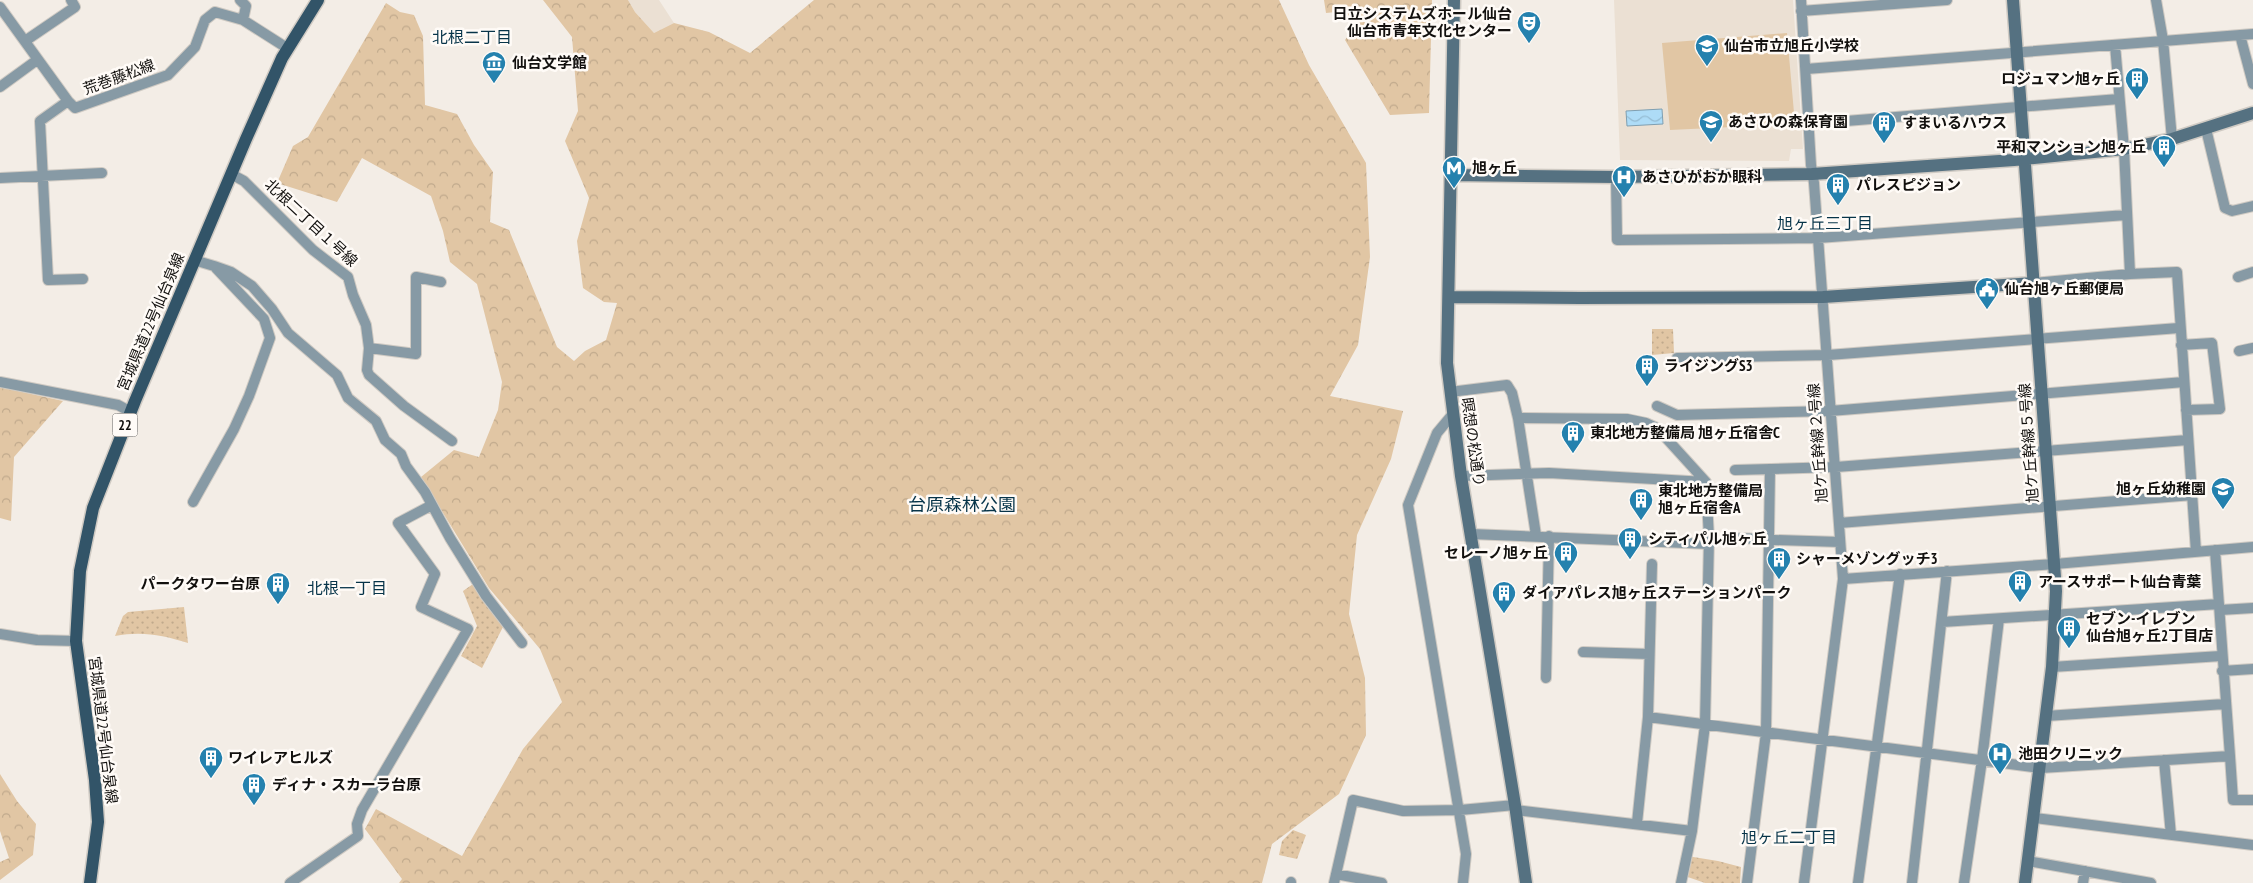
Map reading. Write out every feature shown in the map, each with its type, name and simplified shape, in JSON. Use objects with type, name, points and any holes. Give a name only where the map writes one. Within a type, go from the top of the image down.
[{"type":"main road","name":"宮城県道22号仙台泉線","points":[[90,883],[98,822],[95,780],[76,641],[80,572],[93,508],[131,412],[231,174],[288,48],[318,0]]},
{"type":"street","points":[[25,41],[75,7],[70,0]]},
{"type":"street","points":[[240,0],[246,6],[243,20]]},
{"type":"street","name":"瞑想の松通り","points":[[1454,0],[1447,363],[1461,476],[1516,807],[1526,883]]},
{"type":"street","name":"旭ケ丘幹線２号線","points":[[1801,0],[1812,174],[1828,355],[1830,411],[1836,467],[1843,579],[1804,883]]},
{"type":"street","points":[[1802,11],[1947,0]]},
{"type":"street","name":"旭ケ丘幹線５号線","points":[[2013,0],[2026,159],[2056,616],[2041,768],[2025,883]]},
{"type":"street","points":[[2156,0],[2163,40],[2172,139]]},
{"type":"street","name":"荒巻藤松線","points":[[0,7],[37,60],[75,108],[168,75],[195,47],[205,20],[215,12],[229,14],[243,20],[288,48]]},
{"type":"street","points":[[1806,69],[2253,34]]},
{"type":"street","points":[[2240,35],[2253,84]]},
{"type":"street","points":[[2114,45],[2124,149],[2130,274]]},
{"type":"street","points":[[0,87],[37,60]]},
{"type":"street","points":[[1809,124],[2119,99]]},
{"type":"street","points":[[68,101],[40,121],[48,280],[83,279]]},
{"type":"street","points":[[1451,175],[1616,177],[1812,174],[2026,159],[2124,149],[2172,139],[2253,113]]},
{"type":"street","points":[[2206,129],[2225,208],[2232,212],[2253,206]]},
{"type":"street","points":[[0,178],[102,173]]},
{"type":"street","name":"北根二丁目１号線","points":[[231,174],[244,180],[313,250],[348,277],[354,299],[366,325],[369,348],[367,365],[369,375],[404,406],[452,441]]},
{"type":"street","points":[[1616,177],[1617,240],[1818,238],[2126,215]]},
{"type":"street","points":[[194,260],[231,272],[252,286],[272,309],[288,333],[337,375],[348,398],[376,422],[385,440],[401,454],[406,466],[432,505],[486,596],[522,643]]},
{"type":"street","points":[[193,502],[234,429],[249,396],[270,338],[264,319],[214,266]]},
{"type":"street","points":[[1449,297],[1823,297],[2177,272],[2179,328],[2196,552]]},
{"type":"street","points":[[2238,277],[2253,272]]},
{"type":"street","points":[[369,348],[416,354],[416,277],[441,282]]},
{"type":"street","points":[[1677,358],[1828,355],[2179,328]]},
{"type":"street","points":[[2181,345],[2212,343],[2220,409],[2186,410]]},
{"type":"street","points":[[2239,351],[2253,348]]},
{"type":"street","points":[[0,382],[118,405],[131,412]]},
{"type":"street","points":[[1657,406],[1677,415],[1830,411],[2184,382]]},
{"type":"street","points":[[1450,392],[1507,385],[1512,393],[1518,418],[1536,535]]},
{"type":"street","points":[[1452,415],[1437,433],[1408,505],[1460,810],[1466,854],[1463,883]]},
{"type":"street","points":[[1518,418],[1627,418],[1646,423],[1657,428],[1706,482],[1709,544],[1705,725],[1692,831],[1681,883]]},
{"type":"street","points":[[1735,470],[1836,467],[2188,440]]},
{"type":"street","points":[[1747,883],[1766,733],[1771,539],[1770,469]]},
{"type":"street","points":[[1461,476],[1549,472],[1706,482]]},
{"type":"street","points":[[1839,523],[2050,508],[2193,495]]},
{"type":"street","points":[[290,883],[358,836],[357,824],[362,810],[468,630],[421,607],[435,574],[398,523],[432,505]]},
{"type":"street","points":[[1471,534],[1536,535],[1709,544]]},
{"type":"street","points":[[1546,678],[1549,536]]},
{"type":"street","points":[[1730,538],[1840,542]]},
{"type":"street","points":[[1843,579],[2253,547]]},
{"type":"street","points":[[2215,550],[2222,671],[2233,800],[2253,800]]},
{"type":"street","points":[[1638,823],[1648,718],[1652,564]]},
{"type":"street","points":[[1912,883],[1947,571]]},
{"type":"street","points":[[1858,883],[1900,574]]},
{"type":"street","points":[[1942,622],[2219,607],[2253,608]]},
{"type":"street","points":[[1964,883],[1982,760],[1999,619]]},
{"type":"street","points":[[0,634],[37,640],[76,641]]},
{"type":"street","points":[[1583,652],[1649,654]]},
{"type":"street","points":[[2052,667],[2221,656]]},
{"type":"street","points":[[2222,671],[2253,669]]},
{"type":"street","points":[[2046,716],[2225,704]]},
{"type":"street","points":[[1648,718],[2041,768],[2230,756]]},
{"type":"street","points":[[2164,760],[2171,835]]},
{"type":"street","points":[[1382,883],[1335,878],[1353,800],[1403,811],[1516,807],[1692,831]]},
{"type":"street","points":[[2035,818],[2253,845]]},
{"type":"street","points":[[2028,861],[2151,883]]},
{"type":"street","points":[[2083,883],[2085,871]]},
{"type":"shaded area","points":[[628,0],[659,0],[674,23],[654,33],[635,12]]},
{"type":"shaded area","name":"仙台市立旭丘小学校","points":[[1614,0],[1793,0],[1803,149],[1791,149],[1789,161],[1620,160]]},
{"type":"green space","name":"台原森林公園","points":[[543,0],[628,0],[635,12],[654,33],[674,23],[709,32],[750,53],[814,0],[1279,0],[1309,65],[1366,163],[1370,257],[1358,345],[1330,396],[1403,411],[1391,459],[1357,535],[1349,614],[1365,678],[1366,735],[1339,794],[1272,844],[1262,883],[399,883],[402,879],[365,829],[376,809],[462,856],[523,749],[562,702],[540,649],[489,588],[421,477],[454,450],[479,457],[498,410],[502,382],[477,284],[450,262],[443,231],[431,196],[362,158],[337,202],[277,183],[293,146],[308,137],[386,3],[400,12],[414,15],[423,36],[425,105],[457,114],[474,145],[493,172],[490,222],[509,230],[557,347],[574,361],[585,351],[606,340],[617,303],[604,302],[583,288],[577,241],[589,198],[565,141],[578,111],[572,37]]},
{"type":"green space","points":[[1324,0],[1432,0],[1429,113],[1390,115],[1345,40],[1355,27],[1346,11],[1326,13]]},
{"type":"green space","points":[[1787,33],[1795,124],[1670,130],[1662,43]]},
{"type":"green space","points":[[1652,329],[1673,329],[1674,353],[1652,355]]},
{"type":"green space","points":[[0,387],[63,401],[14,457],[11,521],[0,518]]},
{"type":"green space","points":[[473,584],[503,627],[482,668],[461,656],[477,626],[463,591]]},
{"type":"green space","points":[[184,607],[188,643],[152,635],[115,636],[123,616],[128,612]]},
{"type":"green space","points":[[0,774],[17,801],[36,824],[33,855],[0,880],[0,862],[9,858],[0,831]]},
{"type":"green space","points":[[1293,830],[1306,835],[1297,859],[1279,855],[1282,841]]},
{"type":"green space","points":[[1687,856],[1741,867],[1740,883],[1705,883],[1682,875]]},
{"type":"water","points":[[1662,109],[1663,124],[1627,126],[1626,111]]},
{"type":"place","name":"日立システムズホール仙台 仙台市青年文化センター","points":[[1529,44]]},
{"type":"place","name":"仙台市立旭丘小学校","points":[[1707,67]]},
{"type":"place","name":"仙台文学館","points":[[494,84]]},
{"type":"place","name":"ロジュマン旭ヶ丘","points":[[2137,100]]},
{"type":"place","name":"あさひの森保育園","points":[[1711,143]]},
{"type":"place","name":"すまいるハウス","points":[[1884,144]]},
{"type":"place","name":"平和マンション旭ヶ丘","points":[[2164,168]]},
{"type":"place","name":"旭ヶ丘","points":[[1454,189]]},
{"type":"place","name":"あさひがおか眼科","points":[[1624,198]]},
{"type":"place","name":"パレスピジョン","points":[[1838,206]]},
{"type":"place","name":"仙台旭ヶ丘郵便局","points":[[1987,310]]},
{"type":"place","name":"ライジングS3","points":[[1647,387]]},
{"type":"place","name":"東北地方整備局 旭ヶ丘宿舎C","points":[[1573,454]]},
{"type":"place","name":"旭ヶ丘幼稚園","points":[[2223,510]]},
{"type":"place","name":"東北地方整備局 旭ヶ丘宿舎A","points":[[1641,521]]},
{"type":"place","name":"シティパル旭ヶ丘","points":[[1630,560]]},
{"type":"place","name":"セレーノ旭ヶ丘","points":[[1566,574]]},
{"type":"place","name":"シャーメゾングッチ3","points":[[1779,580]]},
{"type":"place","name":"アースサポート仙台青葉","points":[[2020,603]]},
{"type":"place","name":"パークタワー台原","points":[[278,605]]},
{"type":"place","name":"ダイアパレス旭ヶ丘ステーションパーク","points":[[1504,614]]},
{"type":"place","name":"セブン-イレブン 仙台旭ヶ丘2丁目店","points":[[2069,649]]},
{"type":"place","name":"池田クリニック","points":[[2000,775]]},
{"type":"place","name":"ワイレアヒルズ","points":[[211,779]]},
{"type":"place","name":"ディナ・スカーラ台原","points":[[254,806]]},
{"type":"district","name":"北根二丁目","points":[[472,37]]},
{"type":"district","name":"旭ヶ丘三丁目","points":[[1825,223]]},
{"type":"district","name":"台原森林公園","points":[[962,505]]},
{"type":"district","name":"北根一丁目","points":[[347,588]]},
{"type":"district","name":"旭ヶ丘二丁目","points":[[1789,837]]}]
